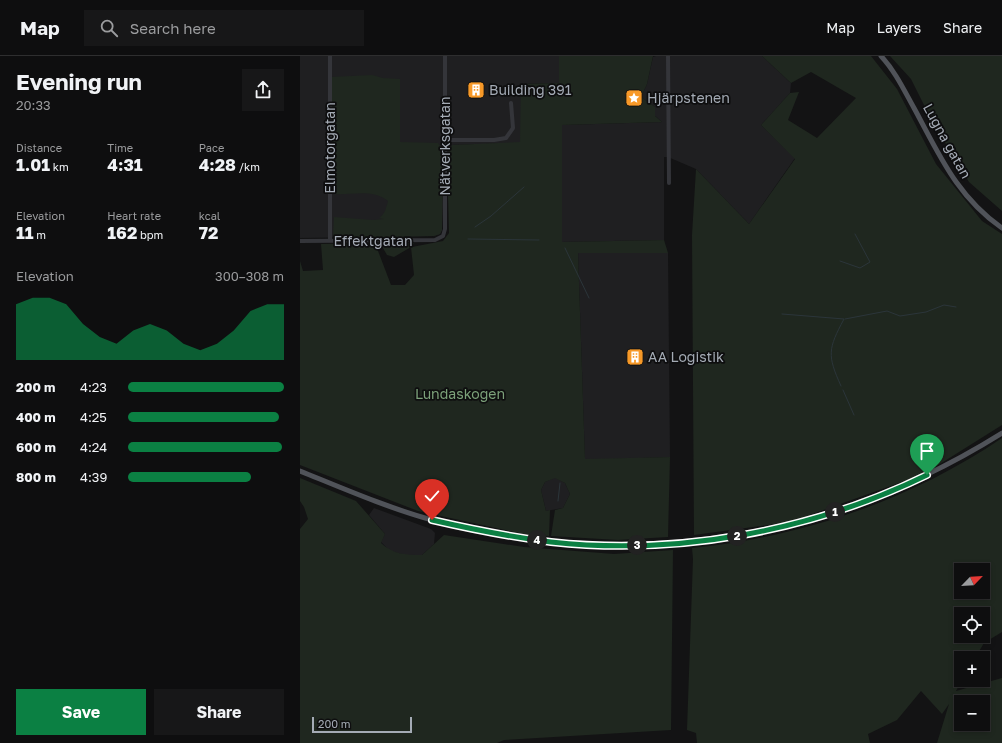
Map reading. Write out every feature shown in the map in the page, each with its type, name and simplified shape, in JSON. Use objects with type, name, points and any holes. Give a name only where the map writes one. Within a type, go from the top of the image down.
[{"type":"main road","name":"Lugna gatan","points":[[881,56],[903,87],[953,180],[980,211],[1002,228]]},
{"type":"main road","points":[[300,471],[351,492],[430,519],[476,530],[552,542],[593,545],[660,544],[735,536],[784,526],[832,513],[920,478],[963,457],[1002,433]]},
{"type":"street","name":"Elmotorgatan","points":[[330,56],[330,241]]},
{"type":"street","name":"Nätverksgatan","points":[[444,56],[444,235]]},
{"type":"street","points":[[668,56],[669,184]]},
{"type":"street","points":[[445,140],[494,140],[506,138],[513,128],[511,103]]},
{"type":"street","name":"Effektgatan","points":[[300,241],[435,240],[444,235]]},
{"type":"shaded area","points":[[300,56],[559,56],[559,83],[521,84],[521,143],[452,145],[445,162],[442,230],[440,234],[434,236],[300,238]]},
{"type":"shaded area","points":[[762,56],[791,83],[790,93],[761,125],[795,158],[749,224],[696,169],[668,157],[664,157],[664,240],[562,242],[562,125],[662,122],[655,116],[655,107],[641,97],[647,84],[653,57]]},
{"type":"shaded area","points":[[578,253],[668,253],[670,457],[585,460]]},
{"type":"shaded area","points":[[555,477],[565,483],[570,494],[563,508],[546,511],[541,490],[545,482]]},
{"type":"shaded area","points":[[374,508],[431,529],[435,533],[434,544],[422,555],[405,555],[390,551],[381,542],[385,534],[369,515]]},
{"type":"green space","name":"Lundaskogen","points":[[559,56],[653,56],[647,84],[641,97],[655,107],[655,116],[662,122],[562,125],[562,242],[664,240],[668,253],[578,253],[585,459],[670,457],[668,537],[618,540],[551,536],[555,510],[563,508],[570,494],[565,483],[555,478],[545,482],[541,490],[546,511],[550,510],[549,536],[528,535],[418,511],[300,465],[300,261],[303,271],[323,270],[321,244],[375,243],[391,285],[405,285],[414,275],[411,247],[394,257],[387,255],[380,243],[414,243],[412,247],[443,241],[449,233],[447,156],[452,145],[520,142],[521,84],[559,83]]},
{"type":"green space","points":[[762,56],[871,56],[897,89],[936,164],[982,221],[1002,234],[1002,425],[924,474],[790,522],[694,535],[692,235],[696,169],[749,224],[795,159],[761,125],[790,93],[799,92],[788,120],[817,138],[856,98],[811,72],[791,83]]},
{"type":"green space","points":[[890,56],[1002,56],[1002,211],[969,182],[932,121],[911,79]]},
{"type":"green space","points":[[372,75],[383,78],[400,79],[400,142],[438,143],[443,151],[442,230],[440,234],[434,236],[333,238],[334,217],[373,220],[384,219],[379,218],[384,213],[388,201],[381,197],[361,193],[332,194],[331,77]]},
{"type":"green space","points":[[1002,438],[1002,632],[990,639],[990,607],[954,607],[954,643],[984,643],[979,651],[954,651],[954,687],[958,687],[956,691],[970,687],[990,687],[990,681],[1002,678],[1002,743],[937,743],[949,704],[942,714],[921,691],[897,720],[868,734],[870,743],[697,743],[696,733],[687,730],[693,559],[692,548],[733,543],[814,525],[893,497],[931,480]]},
{"type":"green space","points":[[300,478],[356,501],[385,534],[381,543],[390,550],[410,555],[422,555],[444,535],[524,547],[614,554],[673,550],[671,730],[504,740],[497,743],[300,743],[300,529],[308,519],[304,507],[300,501]]},
{"type":"waterway","points":[[475,227],[491,216],[524,187]]},
{"type":"waterway","points":[[840,261],[860,268],[870,262],[855,234]]},
{"type":"waterway","points":[[468,239],[539,240]]},
{"type":"waterway","points":[[565,248],[589,298]]},
{"type":"waterway","points":[[845,319],[887,311],[900,316],[926,312],[944,305],[956,307]]},
{"type":"waterway","points":[[782,314],[844,319],[832,345],[831,352],[833,367],[841,386]]},
{"type":"waterway","points":[[843,390],[854,415]]},
{"type":"waterway","points":[[558,501],[560,483]]},
{"type":"place","name":"Building 391","points":[[476,90]]},
{"type":"place","name":"Hjärpstenen","points":[[634,98]]},
{"type":"place","name":"AA Logistik","points":[[635,357]]},
{"type":"route","points":[[432,520],[516,538],[552,542],[593,545],[632,545],[690,542],[759,532],[832,513],[872,499],[927,475]]}]
